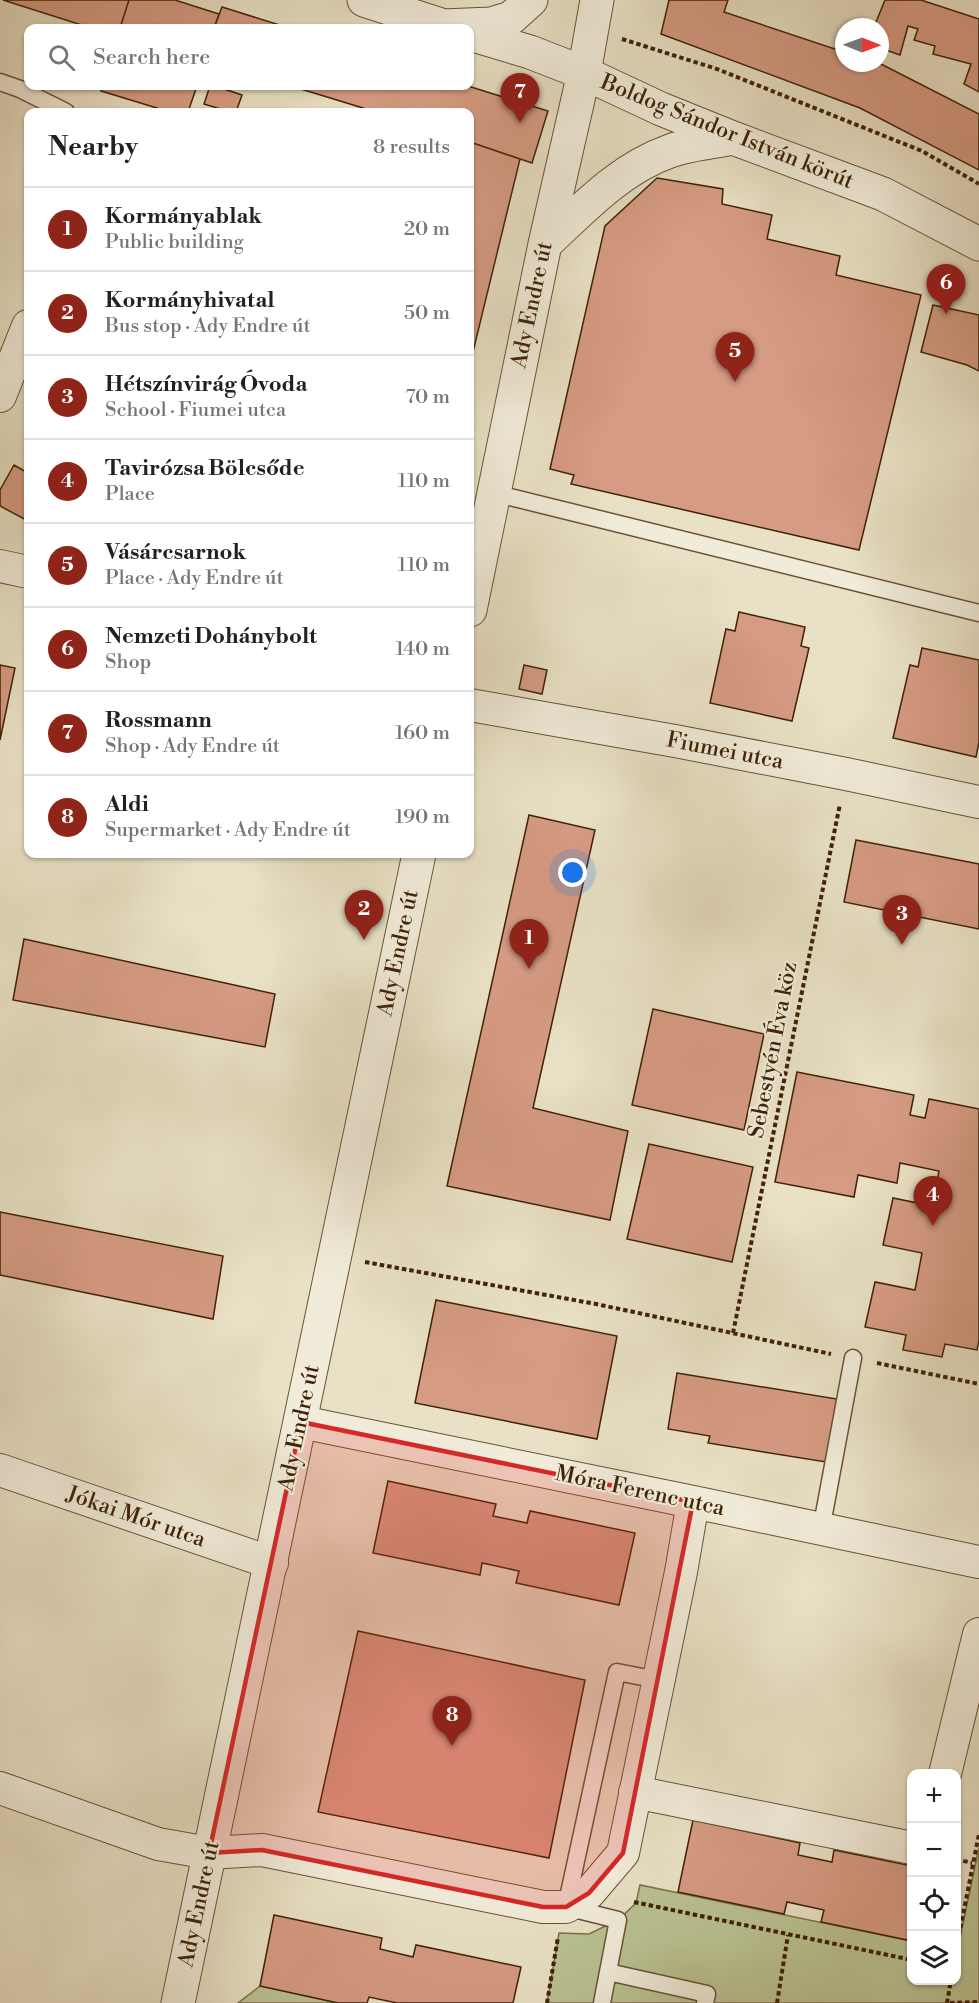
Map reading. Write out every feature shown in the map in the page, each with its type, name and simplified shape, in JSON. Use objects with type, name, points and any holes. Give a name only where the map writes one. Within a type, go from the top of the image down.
[{"type":"street","name":"Boldog Sándor István körút","points":[[364,0],[436,24]]},
{"type":"street","points":[[474,27],[511,18],[531,0]]},
{"type":"street","name":"Ady Endre út","points":[[474,590],[545,244],[584,73],[594,15]]},
{"type":"street","name":"Boldog Sándor István körút","points":[[474,36],[530,52],[733,138],[883,194],[979,243]]},
{"type":"street","points":[[545,244],[605,188],[643,162],[672,150],[733,138]]},
{"type":"street","points":[[0,396],[24,336]]},
{"type":"street","points":[[0,566],[24,571]]},
{"type":"street","name":"Fiumei utca","points":[[474,706],[675,741],[979,802]]},
{"type":"street","name":"Ady Endre út","points":[[178,2003],[418,858]]},
{"type":"street","name":"Móra Ferenc utca","points":[[301,1422],[979,1562]]},
{"type":"street","name":"Jókai Mór utca","points":[[0,1470],[272,1563]]},
{"type":"street","points":[[0,1788],[158,1844],[209,1853],[262,1850],[543,1907],[578,1900],[623,1853],[681,1572],[693,1502]]},
{"type":"street","points":[[946,1769],[979,1634]]},
{"type":"street","points":[[635,1792],[907,1847]]},
{"type":"lane","points":[[0,82],[58,108]]},
{"type":"lane","points":[[494,493],[979,613]]},
{"type":"lane","points":[[821,1530],[854,1358]]},
{"type":"lane","points":[[602,2003],[618,1920],[578,1900],[617,1672],[658,1680]]},
{"type":"lane","points":[[608,1972],[707,1994],[705,2003]]},
{"type":"path","points":[[594,15],[717,69],[922,151],[979,184]]},
{"type":"path","name":"Sebestyén Éva köz","points":[[733,1333],[846,774]]},
{"type":"path","points":[[335,1256],[596,1304],[979,1384]]},
{"type":"path","points":[[960,1931],[979,1834]]},
{"type":"path","points":[[961,1860],[972,1863]]},
{"type":"path","points":[[547,2003],[559,1933],[578,1900],[788,1935],[907,1959]]},
{"type":"path","points":[[777,2003],[788,1935]]},
{"type":"path","points":[[950,1985],[948,2003],[979,2002]]},
{"type":"highlighted area","points":[[301,1422],[693,1502],[623,1853],[589,1893],[566,1907],[543,1907],[262,1850],[209,1853]]},
{"type":"green space","points":[[979,1848],[979,2003],[547,2003],[559,1933],[589,1934],[618,1920],[636,1903],[640,1885],[907,1940],[907,1985],[961,1985],[961,1932]]},
{"type":"green space","points":[[260,1986],[338,2003],[238,2003]]},
{"type":"building","points":[[3,0],[129,0],[121,24],[78,24]]},
{"type":"building","points":[[129,0],[175,0],[219,14],[215,24],[121,24]]},
{"type":"building","points":[[669,0],[728,0],[724,12],[835,49],[835,72],[889,72],[889,68],[979,114],[979,170],[860,108],[661,34]]},
{"type":"building","points":[[885,0],[921,0],[979,19],[979,92],[964,84],[971,64],[933,54],[935,46],[914,40],[918,29],[908,26],[900,55],[889,51],[889,18],[878,18]]},
{"type":"building","points":[[222,7],[276,24],[216,24]]},
{"type":"building","points":[[474,88],[548,111],[532,163],[474,143],[474,108],[363,108],[304,90],[474,90]]},
{"type":"building","points":[[196,90],[189,108],[157,108],[101,91]]},
{"type":"building","points":[[209,90],[227,90],[242,95],[237,108],[217,108],[204,104]]},
{"type":"building","points":[[474,143],[520,159],[474,348]]},
{"type":"building","points":[[657,178],[723,189],[722,204],[772,215],[767,239],[840,256],[836,275],[921,295],[859,550],[571,484],[574,475],[550,469],[605,226]]},
{"type":"building","points":[[933,305],[979,315],[979,371],[967,365],[921,352]]},
{"type":"building","points":[[14,465],[24,471],[24,519],[0,506],[0,490]]},
{"type":"building","points":[[739,612],[805,627],[801,646],[809,648],[792,721],[710,703],[726,629],[735,631]]},
{"type":"building","points":[[922,648],[979,660],[979,742],[976,757],[893,738],[910,665],[918,667]]},
{"type":"building","points":[[0,665],[15,668],[0,740]]},
{"type":"building","points":[[524,665],[547,670],[542,694],[519,689]]},
{"type":"building","points":[[529,815],[595,830],[533,1108],[628,1131],[610,1220],[447,1186]]},
{"type":"building","points":[[856,840],[979,864],[979,929],[844,902]]},
{"type":"building","points":[[24,939],[275,994],[265,1047],[13,1000]]},
{"type":"building","points":[[653,1009],[764,1034],[744,1130],[632,1105]]},
{"type":"building","points":[[797,1072],[914,1095],[910,1115],[925,1118],[929,1099],[979,1109],[979,1340],[977,1350],[945,1344],[942,1357],[903,1350],[906,1335],[865,1327],[875,1282],[915,1290],[922,1253],[883,1245],[893,1198],[932,1206],[939,1171],[900,1163],[897,1183],[858,1175],[854,1197],[775,1182]]},
{"type":"building","points":[[649,1144],[753,1167],[732,1262],[627,1239]]},
{"type":"building","points":[[0,1212],[223,1256],[213,1319],[0,1275]]},
{"type":"building","points":[[436,1300],[617,1336],[597,1439],[415,1403]]},
{"type":"building","points":[[677,1373],[837,1399],[826,1462],[708,1443],[710,1436],[668,1429]]},
{"type":"building","points":[[388,1481],[496,1504],[493,1516],[527,1523],[530,1511],[635,1533],[619,1605],[516,1583],[519,1571],[482,1563],[480,1575],[373,1553]]},
{"type":"building","points":[[358,1631],[585,1680],[549,1858],[318,1812]]},
{"type":"building","points":[[693,1820],[800,1843],[798,1855],[832,1862],[834,1850],[907,1865],[907,1940],[821,1922],[824,1910],[787,1902],[784,1914],[678,1892]]},
{"type":"building","points":[[274,1915],[382,1938],[380,1949],[413,1957],[416,1945],[521,1967],[513,2003],[397,2003],[369,1997],[367,2003],[338,2003],[260,1986]]},
{"type":"place","name":"Rossmann","points":[[520,123]]},
{"type":"place","name":"Nemzeti Dohánybolt","points":[[946,314]]},
{"type":"place","name":"Vásárcsarnok","points":[[735,382]]},
{"type":"place","name":"Kormányhivatal","points":[[364,940]]},
{"type":"place","name":"Hétszínvirág Óvoda","points":[[902,945]]},
{"type":"place","name":"Kormányablak","points":[[529,969]]},
{"type":"place","name":"Tavirózsa Bölcsőde","points":[[933,1226]]},
{"type":"place","name":"Aldi","points":[[452,1746]]}]
